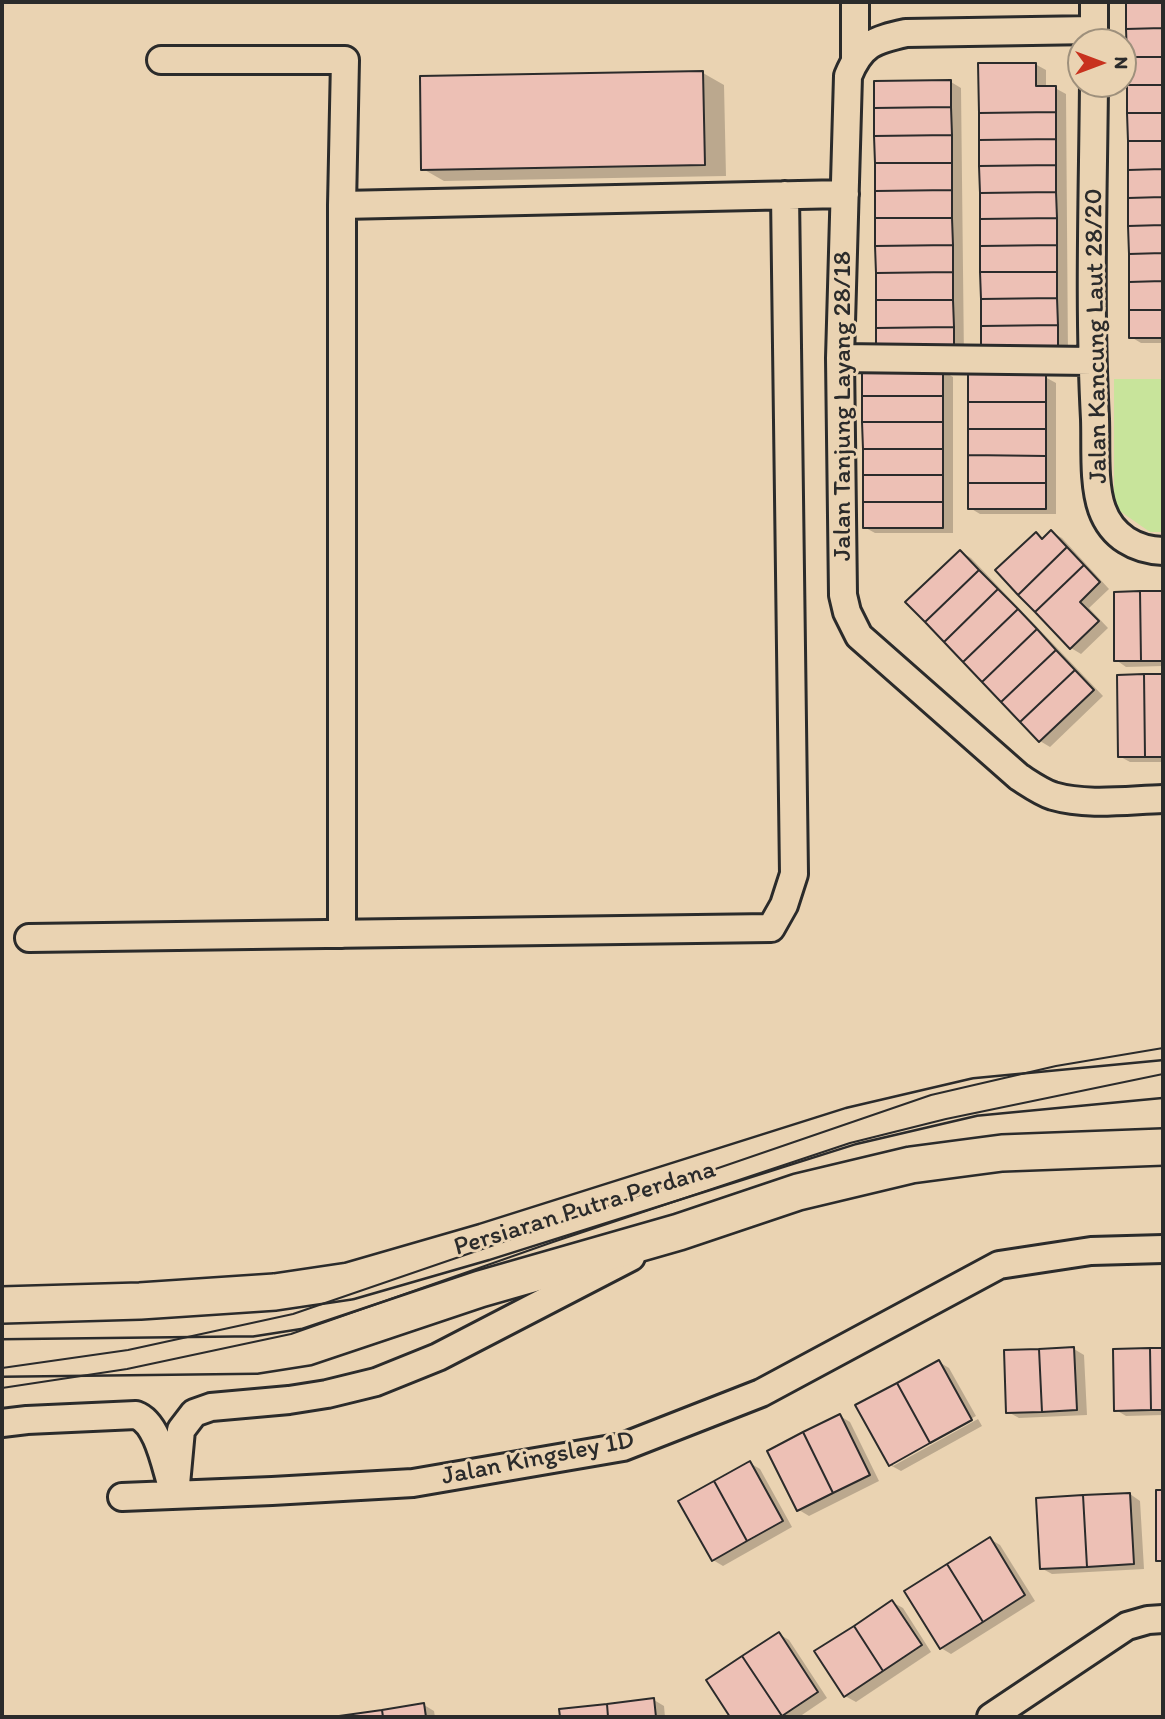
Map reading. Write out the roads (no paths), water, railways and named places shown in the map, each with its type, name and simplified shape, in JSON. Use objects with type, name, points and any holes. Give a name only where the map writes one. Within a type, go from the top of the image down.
[{"type":"main road","name":"Persiaran Putra Perdana","points":[[2,1305],[140,1301],[275,1292],[349,1281],[497,1238],[850,1126],[975,1097],[1163,1079]]},
{"type":"main road","name":"Persiaran Putra Perdana","points":[[2,1358],[256,1354],[307,1347],[480,1289],[679,1232],[798,1192],[911,1165],[1002,1153],[1163,1147]]},
{"type":"street","name":"Jalan Tanjung Layang 28/18","points":[[855,2],[855,60],[848,76],[840,358],[843,595],[847,612],[859,636],[1020,778],[1034,787],[1053,796],[1074,799],[1163,799]]},
{"type":"street","points":[[1094,2],[1094,28]]},
{"type":"street","points":[[855,60],[864,48],[881,39],[906,33],[1067,36]]},
{"type":"street","points":[[161,60],[345,60],[342,205],[342,934]]},
{"type":"street","name":"Jalan Kancung Laut 28/20","points":[[1094,98],[1092,361],[1098,485],[1102,509],[1130,545],[1147,551],[1163,551]]},
{"type":"street","points":[[342,205],[845,194]]},
{"type":"street","points":[[29,938],[771,928],[784,905],[794,874],[785,195]]},
{"type":"street","points":[[840,358],[1092,361]]},
{"type":"street","points":[[175,1495],[181,1430],[194,1413],[211,1407],[327,1394],[376,1382],[438,1357],[679,1232]]},
{"type":"street","name":"Jalan Kingsley 1D","points":[[122,1497],[412,1483],[623,1447],[761,1393],[999,1265],[1091,1251],[1163,1249]]},
{"type":"street","points":[[2,1423],[118,1414],[144,1418],[153,1429],[175,1495]]},
{"type":"street","points":[[991,1717],[1127,1626],[1163,1619]]},
{"type":"tram line","points":[[2,1368],[128,1350],[293,1314],[931,1095],[1056,1066],[1163,1048]]},
{"type":"tram line","points":[[2,1388],[127,1369],[291,1334],[553,1242],[850,1143],[946,1119],[1163,1074]]}]
